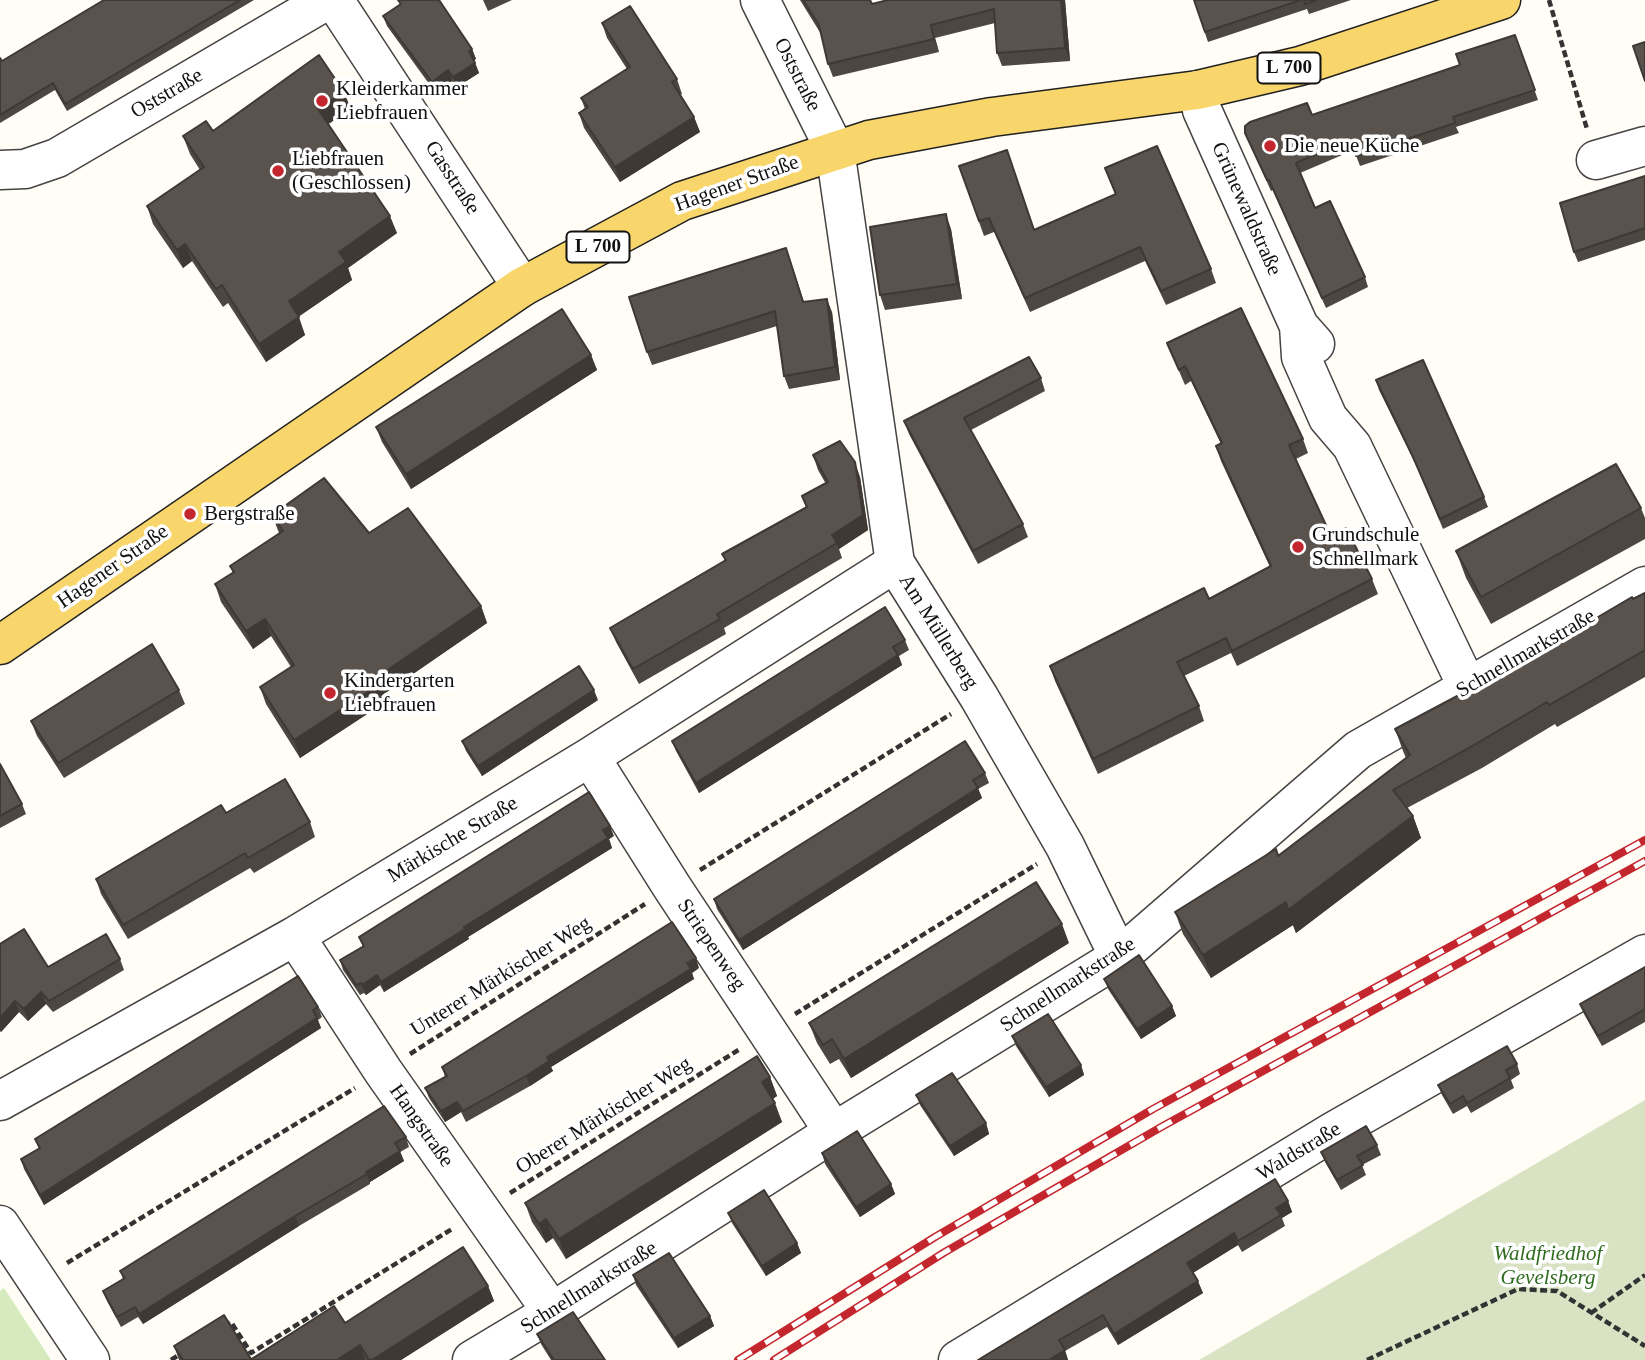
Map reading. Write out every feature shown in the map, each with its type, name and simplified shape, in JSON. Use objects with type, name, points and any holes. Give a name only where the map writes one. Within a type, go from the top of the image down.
[{"type":"main road","name":"Hagener Straße","points":[[0,645],[522,287],[682,201],[835,150],[895,134],[980,119],[1198,90],[1300,66],[1501,0]]},
{"type":"street","name":"Oststraße","points":[[0,170],[25,169],[57,158],[327,0]]},
{"type":"street","name":"Gasstraße","points":[[334,0],[522,287]]},
{"type":"street","name":"Oststraße","points":[[760,0],[835,150]]},
{"type":"street","name":"Grünewaldstraße","points":[[1198,90],[1202,110],[1299,326],[1301,357],[1328,418],[1352,446],[1468,688]]},
{"type":"street","points":[[1596,160],[1645,146]]},
{"type":"street","name":"Am Müllerberg","points":[[835,150],[895,563],[979,697],[1065,846],[1119,957]]},
{"type":"street","name":"Märkische Straße","points":[[0,1101],[295,936],[590,757],[895,563]]},
{"type":"street","name":"Schnellmarkstraße","points":[[472,1360],[834,1132],[1119,957],[1358,750],[1645,586]]},
{"type":"street","name":"Striepenweg","points":[[590,757],[672,887],[834,1132]]},
{"type":"street","name":"Hangstraße","points":[[295,936],[383,1071],[552,1312]]},
{"type":"street","name":"Waldstraße","points":[[958,1360],[1334,1130],[1645,954]]},
{"type":"street","points":[[0,1225],[90,1360]]},
{"type":"path","points":[[1549,0],[1596,160]]},
{"type":"path","name":"Unterer Märkischer Weg","points":[[38,1281],[383,1071],[672,887],[979,697]]},
{"type":"path","name":"Oberer Märkischer Weg","points":[[221,1328],[231,1322],[251,1353],[1065,846]]},
{"type":"path","points":[[1591,1313],[1645,1275]]},
{"type":"path","points":[[1367,1360],[1518,1289],[1557,1291],[1645,1346]]},
{"type":"path","points":[[171,1360],[191,1347]]},
{"type":"green space","name":"Waldfriedhof Gevelsberg","points":[[1645,1100],[1645,1360],[1199,1360]]},
{"type":"green space","points":[[4,1288],[51,1360],[0,1360],[0,1291]]},
{"type":"building","points":[[104,0],[240,0],[65,104],[53,83],[0,115],[0,58],[2,61]]},
{"type":"building","points":[[398,0],[439,0],[472,49],[469,51],[475,63],[453,77],[448,70],[432,82],[383,16],[401,4]]},
{"type":"building","points":[[803,0],[870,0],[872,4],[888,0],[1061,0],[1065,48],[997,53],[994,9],[931,25],[934,39],[828,64],[819,25]]},
{"type":"building","points":[[1194,0],[1301,0],[1205,32]]},
{"type":"building","points":[[630,6],[677,79],[672,82],[694,117],[615,167],[579,113],[588,107],[581,98],[630,67],[602,23]]},
{"type":"building","points":[[1515,35],[1535,90],[1453,117],[1455,123],[1356,156],[1350,139],[1296,163],[1315,208],[1330,201],[1365,277],[1322,298],[1245,133],[1245,126],[1307,103],[1312,115],[1460,65],[1456,54]]},
{"type":"building","points":[[1645,42],[1645,81],[1633,46]]},
{"type":"building","points":[[319,55],[344,92],[318,109],[390,216],[339,252],[346,262],[289,301],[299,317],[259,344],[222,285],[216,289],[185,244],[177,250],[147,206],[204,167],[183,136],[206,121],[213,131]]},
{"type":"building","points":[[1157,146],[1211,269],[1161,291],[1140,247],[1025,298],[989,218],[979,221],[959,166],[1007,150],[1034,230],[1116,194],[1105,168]]},
{"type":"building","points":[[1645,176],[1645,228],[1574,252],[1560,203]]},
{"type":"building","points":[[946,214],[957,284],[880,295],[870,227]]},
{"type":"building","points":[[786,248],[803,302],[827,299],[835,367],[784,376],[775,311],[647,352],[629,297]]},
{"type":"building","name":"Grundschule Schnellmark","points":[[1241,308],[1303,439],[1289,445],[1331,536],[1346,528],[1372,579],[1232,651],[1226,638],[1177,662],[1199,706],[1093,759],[1050,666],[1204,588],[1209,599],[1271,566],[1216,446],[1222,443],[1185,366],[1179,370],[1167,343]]},
{"type":"building","points":[[562,309],[591,355],[406,474],[376,427]]},
{"type":"building","points":[[1029,357],[1041,378],[964,418],[1023,524],[973,551],[904,421]]},
{"type":"building","points":[[1423,360],[1484,497],[1440,519],[1376,380]]},
{"type":"building","points":[[840,441],[855,462],[863,515],[832,535],[837,543],[717,614],[720,619],[633,669],[610,628],[726,560],[722,554],[807,507],[802,496],[828,482],[813,455]]},
{"type":"building","points":[[1616,464],[1641,508],[1481,597],[1456,551]]},
{"type":"building","points":[[324,478],[369,533],[408,508],[481,606],[373,680],[377,686],[294,740],[260,687],[294,665],[265,619],[246,631],[215,584],[234,572],[230,566],[283,531],[272,515]]},
{"type":"building","points":[[1645,593],[1645,650],[1549,705],[1547,702],[1393,790],[1413,816],[1288,910],[1286,902],[1203,955],[1175,912],[1276,849],[1278,856],[1410,755],[1395,729],[1525,660],[1632,597],[1633,599]]},
{"type":"building","points":[[885,607],[905,640],[893,647],[898,655],[696,783],[672,741]]},
{"type":"building","points":[[152,644],[179,690],[58,763],[31,721]]},
{"type":"building","points":[[579,666],[594,690],[478,766],[462,741]]},
{"type":"building","points":[[965,741],[985,773],[973,780],[978,788],[739,940],[714,899]]},
{"type":"building","points":[[0,764],[22,804],[0,816]]},
{"type":"building","points":[[285,779],[310,822],[248,858],[245,853],[123,925],[96,879],[221,805],[226,813]]},
{"type":"building","points":[[589,792],[610,826],[603,830],[608,838],[381,982],[377,975],[362,985],[356,985],[340,960],[364,946],[359,937]]},
{"type":"building","points":[[1036,882],[1062,924],[844,1059],[832,1039],[823,1045],[809,1023]]},
{"type":"building","points":[[672,922],[696,958],[687,963],[691,969],[547,1057],[549,1061],[526,1076],[463,1111],[457,1102],[441,1111],[425,1088],[447,1076],[442,1067]]},
{"type":"building","points":[[24,929],[48,967],[106,934],[120,959],[49,1001],[41,992],[24,1009],[15,1001],[0,1018],[0,944]]},
{"type":"building","points":[[1139,955],[1172,1006],[1137,1029],[1104,979]]},
{"type":"building","points":[[1645,967],[1645,1009],[1598,1036],[1580,1004]]},
{"type":"building","points":[[298,976],[318,1007],[313,1010],[317,1018],[40,1195],[21,1159],[40,1148],[35,1139]]},
{"type":"building","points":[[1048,1014],[1081,1065],[1046,1087],[1012,1036]]},
{"type":"building","points":[[1507,1046],[1517,1064],[1506,1070],[1510,1078],[1467,1103],[1463,1096],[1450,1104],[1438,1085]]},
{"type":"building","points":[[757,1056],[770,1077],[762,1082],[775,1103],[559,1239],[546,1219],[539,1224],[525,1203]]},
{"type":"building","points":[[952,1073],[986,1123],[950,1146],[916,1095]]},
{"type":"building","points":[[384,1106],[406,1137],[395,1143],[400,1151],[139,1314],[135,1307],[117,1317],[103,1291],[125,1278],[120,1271]]},
{"type":"building","points":[[1366,1126],[1377,1145],[1357,1156],[1363,1165],[1337,1180],[1321,1152]]},
{"type":"building","points":[[857,1131],[891,1184],[856,1207],[822,1153]]},
{"type":"building","points":[[1275,1179],[1288,1201],[1276,1208],[1281,1215],[1238,1241],[1234,1233],[1187,1263],[1198,1281],[1114,1334],[1103,1315],[1059,1340],[1065,1350],[1049,1360],[978,1360]]},
{"type":"building","points":[[764,1190],[797,1243],[762,1266],[728,1213]]},
{"type":"building","points":[[463,1247],[488,1286],[372,1360],[369,1360],[360,1345],[337,1360],[250,1360],[334,1306],[345,1323]]},
{"type":"building","points":[[669,1253],[710,1316],[674,1338],[633,1275]]},
{"type":"building","points":[[573,1312],[605,1360],[554,1360],[537,1334]]},
{"type":"building","points":[[224,1315],[251,1359],[183,1360],[174,1346]]},
{"type":"railway","points":[[738,1360],[935,1237],[1153,1109],[1645,840]]},
{"type":"railway","points":[[774,1360],[945,1252],[1163,1126],[1645,861]]},
{"type":"place","name":"Kleiderkammer Liebfrauen","points":[[322,101]]},
{"type":"place","name":"Die neue Küche","points":[[1270,146]]},
{"type":"place","name":"Liebfrauen (Geschlossen)","points":[[278,171]]},
{"type":"place","name":"Bergstraße","points":[[190,514]]},
{"type":"place","name":"Grundschule Schnellmark","points":[[1298,547]]},
{"type":"place","name":"Kindergarten Liebfrauen","points":[[330,693]]}]
